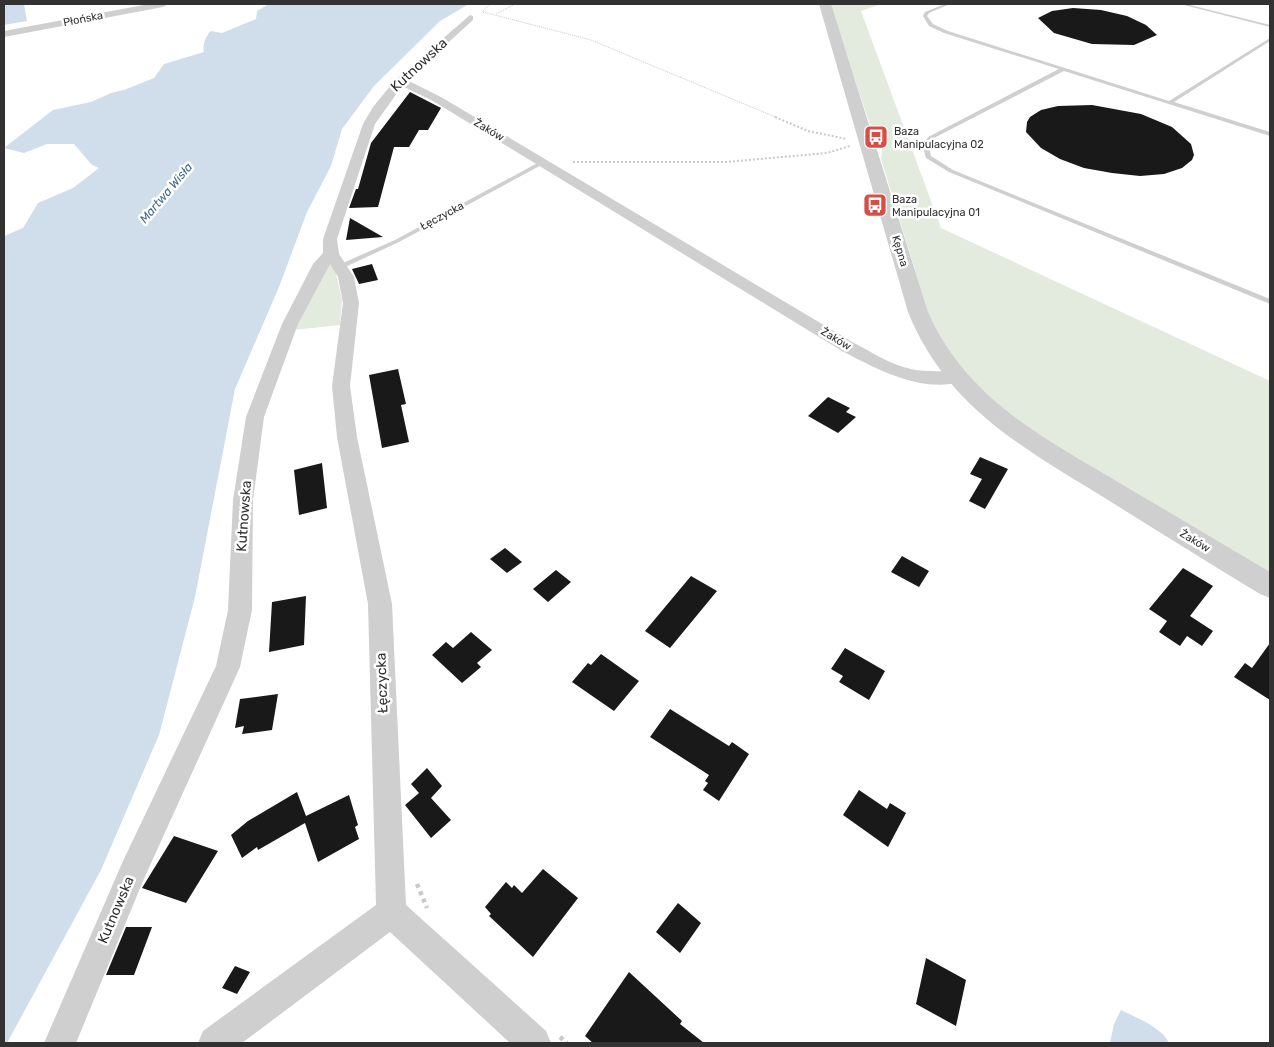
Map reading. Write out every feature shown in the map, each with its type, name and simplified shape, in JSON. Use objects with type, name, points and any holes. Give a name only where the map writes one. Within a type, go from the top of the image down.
[{"type":"street","name":"Płońska","points":[[4,34],[163,4]]},
{"type":"street","name":"Kępna","points":[[825,4],[862,140],[924,327],[937,353],[955,378]]},
{"type":"street","name":"Kutnowska","points":[[60,1043],[133,871],[228,667],[240,610],[243,500],[255,417],[290,324],[321,264],[336,260],[330,239],[369,124],[399,82],[470,18]]},
{"type":"street","name":"Żaków","points":[[399,82],[415,86],[848,347],[912,377],[955,378],[987,409],[1047,453],[1270,586]]},
{"type":"street","name":"Łęczycka","points":[[336,260],[346,277],[351,303],[341,386],[347,437],[380,604],[391,912]]},
{"type":"street","points":[[215,1043],[391,912],[544,1037]]},
{"type":"lane","points":[[948,4],[928,12],[925,16],[928,23],[946,32],[1270,134]]},
{"type":"lane","points":[[1182,4],[1270,26]]},
{"type":"lane","points":[[1171,102],[1270,39]]},
{"type":"lane","points":[[1064,69],[930,138],[926,147],[928,157],[951,171],[1270,302]]},
{"type":"lane","name":"Łęczycka","points":[[336,260],[397,241],[543,162]]},
{"type":"path","points":[[490,4],[483,12],[591,40],[808,131],[836,138],[862,140]]},
{"type":"path","points":[[496,14],[515,4]]},
{"type":"path","points":[[543,162],[560,160],[589,163],[726,162],[826,153],[848,147],[862,140]]},
{"type":"path","points":[[414,876],[428,910]]},
{"type":"path","points":[[544,1037],[567,1043]]},
{"type":"shaded area","points":[[830,4],[881,4],[861,11],[941,228],[1270,381],[1270,577],[1113,485],[1021,426],[961,372],[929,316],[881,159],[880,141],[869,122]]},
{"type":"shaded area","points":[[329,263],[334,265],[342,300],[340,325],[293,330]]},
{"type":"water","points":[[4,4],[24,4],[27,21],[4,25]]},
{"type":"water","name":"Martwa Wisła","points":[[269,4],[469,4],[440,21],[374,86],[342,129],[331,166],[307,212],[279,287],[235,389],[195,597],[159,735],[101,870],[7,1043],[4,1043],[4,236],[23,228],[38,203],[73,188],[99,168],[92,165],[74,144],[47,144],[24,153],[4,148],[53,110],[91,102],[111,93],[124,90],[154,78],[164,64],[204,52],[205,41],[211,31],[222,33],[256,19],[257,11]]},
{"type":"water","points":[[1121,1010],[1161,1032],[1169,1043],[1110,1043],[1114,1024]]},
{"type":"building","points":[[1073,8],[1101,10],[1127,16],[1146,25],[1157,35],[1134,45],[1092,44],[1054,33],[1038,18],[1052,11]]},
{"type":"building","points":[[410,92],[441,108],[428,130],[419,130],[409,147],[394,147],[378,207],[349,208],[356,189],[358,189],[371,143]]},
{"type":"building","points":[[1092,105],[1141,114],[1172,127],[1191,144],[1194,155],[1192,160],[1182,168],[1164,174],[1140,176],[1112,173],[1084,168],[1060,159],[1041,148],[1026,132],[1027,122],[1030,117],[1041,110],[1058,106]]},
{"type":"building","points":[[350,218],[383,237],[346,240]]},
{"type":"building","points":[[372,264],[378,280],[359,284],[352,269]]},
{"type":"building","points":[[398,369],[406,404],[401,405],[409,442],[382,448],[369,375]]},
{"type":"building","points":[[828,397],[850,408],[846,412],[856,417],[838,433],[808,416]]},
{"type":"building","points":[[980,457],[1008,469],[985,509],[969,501],[982,479],[970,474]]},
{"type":"building","points":[[322,463],[327,508],[299,515],[294,470]]},
{"type":"building","points":[[505,548],[522,562],[507,573],[490,559]]},
{"type":"building","points":[[902,556],[929,571],[919,587],[891,572]]},
{"type":"building","points":[[1183,568],[1213,586],[1190,616],[1213,631],[1202,646],[1187,636],[1180,646],[1159,632],[1167,621],[1149,609]]},
{"type":"building","points":[[556,570],[571,582],[548,602],[533,589]]},
{"type":"building","points":[[691,576],[717,591],[670,648],[645,631]]},
{"type":"building","points":[[306,596],[304,645],[269,652],[272,602]]},
{"type":"building","points":[[471,632],[492,650],[477,663],[481,667],[462,683],[432,655],[446,642],[453,648]]},
{"type":"building","points":[[1270,643],[1270,700],[1234,677],[1245,663],[1252,668]]},
{"type":"building","points":[[845,648],[885,671],[869,700],[839,682],[843,676],[831,669]]},
{"type":"building","points":[[601,654],[639,681],[614,711],[572,682],[588,663],[591,665]]},
{"type":"building","points":[[278,694],[272,730],[242,734],[244,726],[235,728],[240,699]]},
{"type":"building","points":[[670,709],[729,746],[732,742],[749,754],[719,801],[703,790],[708,783],[705,781],[709,775],[650,737]]},
{"type":"building","points":[[427,768],[442,786],[431,798],[451,820],[431,838],[405,805],[419,793],[411,784]]},
{"type":"building","points":[[859,790],[887,809],[890,803],[906,813],[888,847],[843,815]]},
{"type":"building","points":[[297,792],[306,816],[349,795],[358,825],[355,827],[359,839],[318,862],[305,823],[258,850],[257,847],[242,858],[231,835],[248,821]]},
{"type":"building","points":[[174,836],[218,851],[186,903],[142,888]]},
{"type":"building","points":[[543,869],[578,898],[533,957],[489,916],[491,914],[485,907],[506,882],[512,888],[514,885],[522,893]]},
{"type":"building","points":[[678,903],[701,923],[680,953],[656,932]]},
{"type":"building","points":[[126,927],[152,927],[134,975],[106,975]]},
{"type":"building","points":[[926,958],[966,980],[956,1026],[916,1004]]},
{"type":"building","points":[[235,966],[250,972],[237,994],[222,988]]},
{"type":"building","points":[[629,972],[682,1021],[680,1024],[704,1043],[593,1043],[585,1036]]},
{"type":"place","name":"Baza Manipulacyjna 02","points":[[876,137]]},
{"type":"place","name":"Baza Manipulacyjna 01","points":[[875,205]]}]
